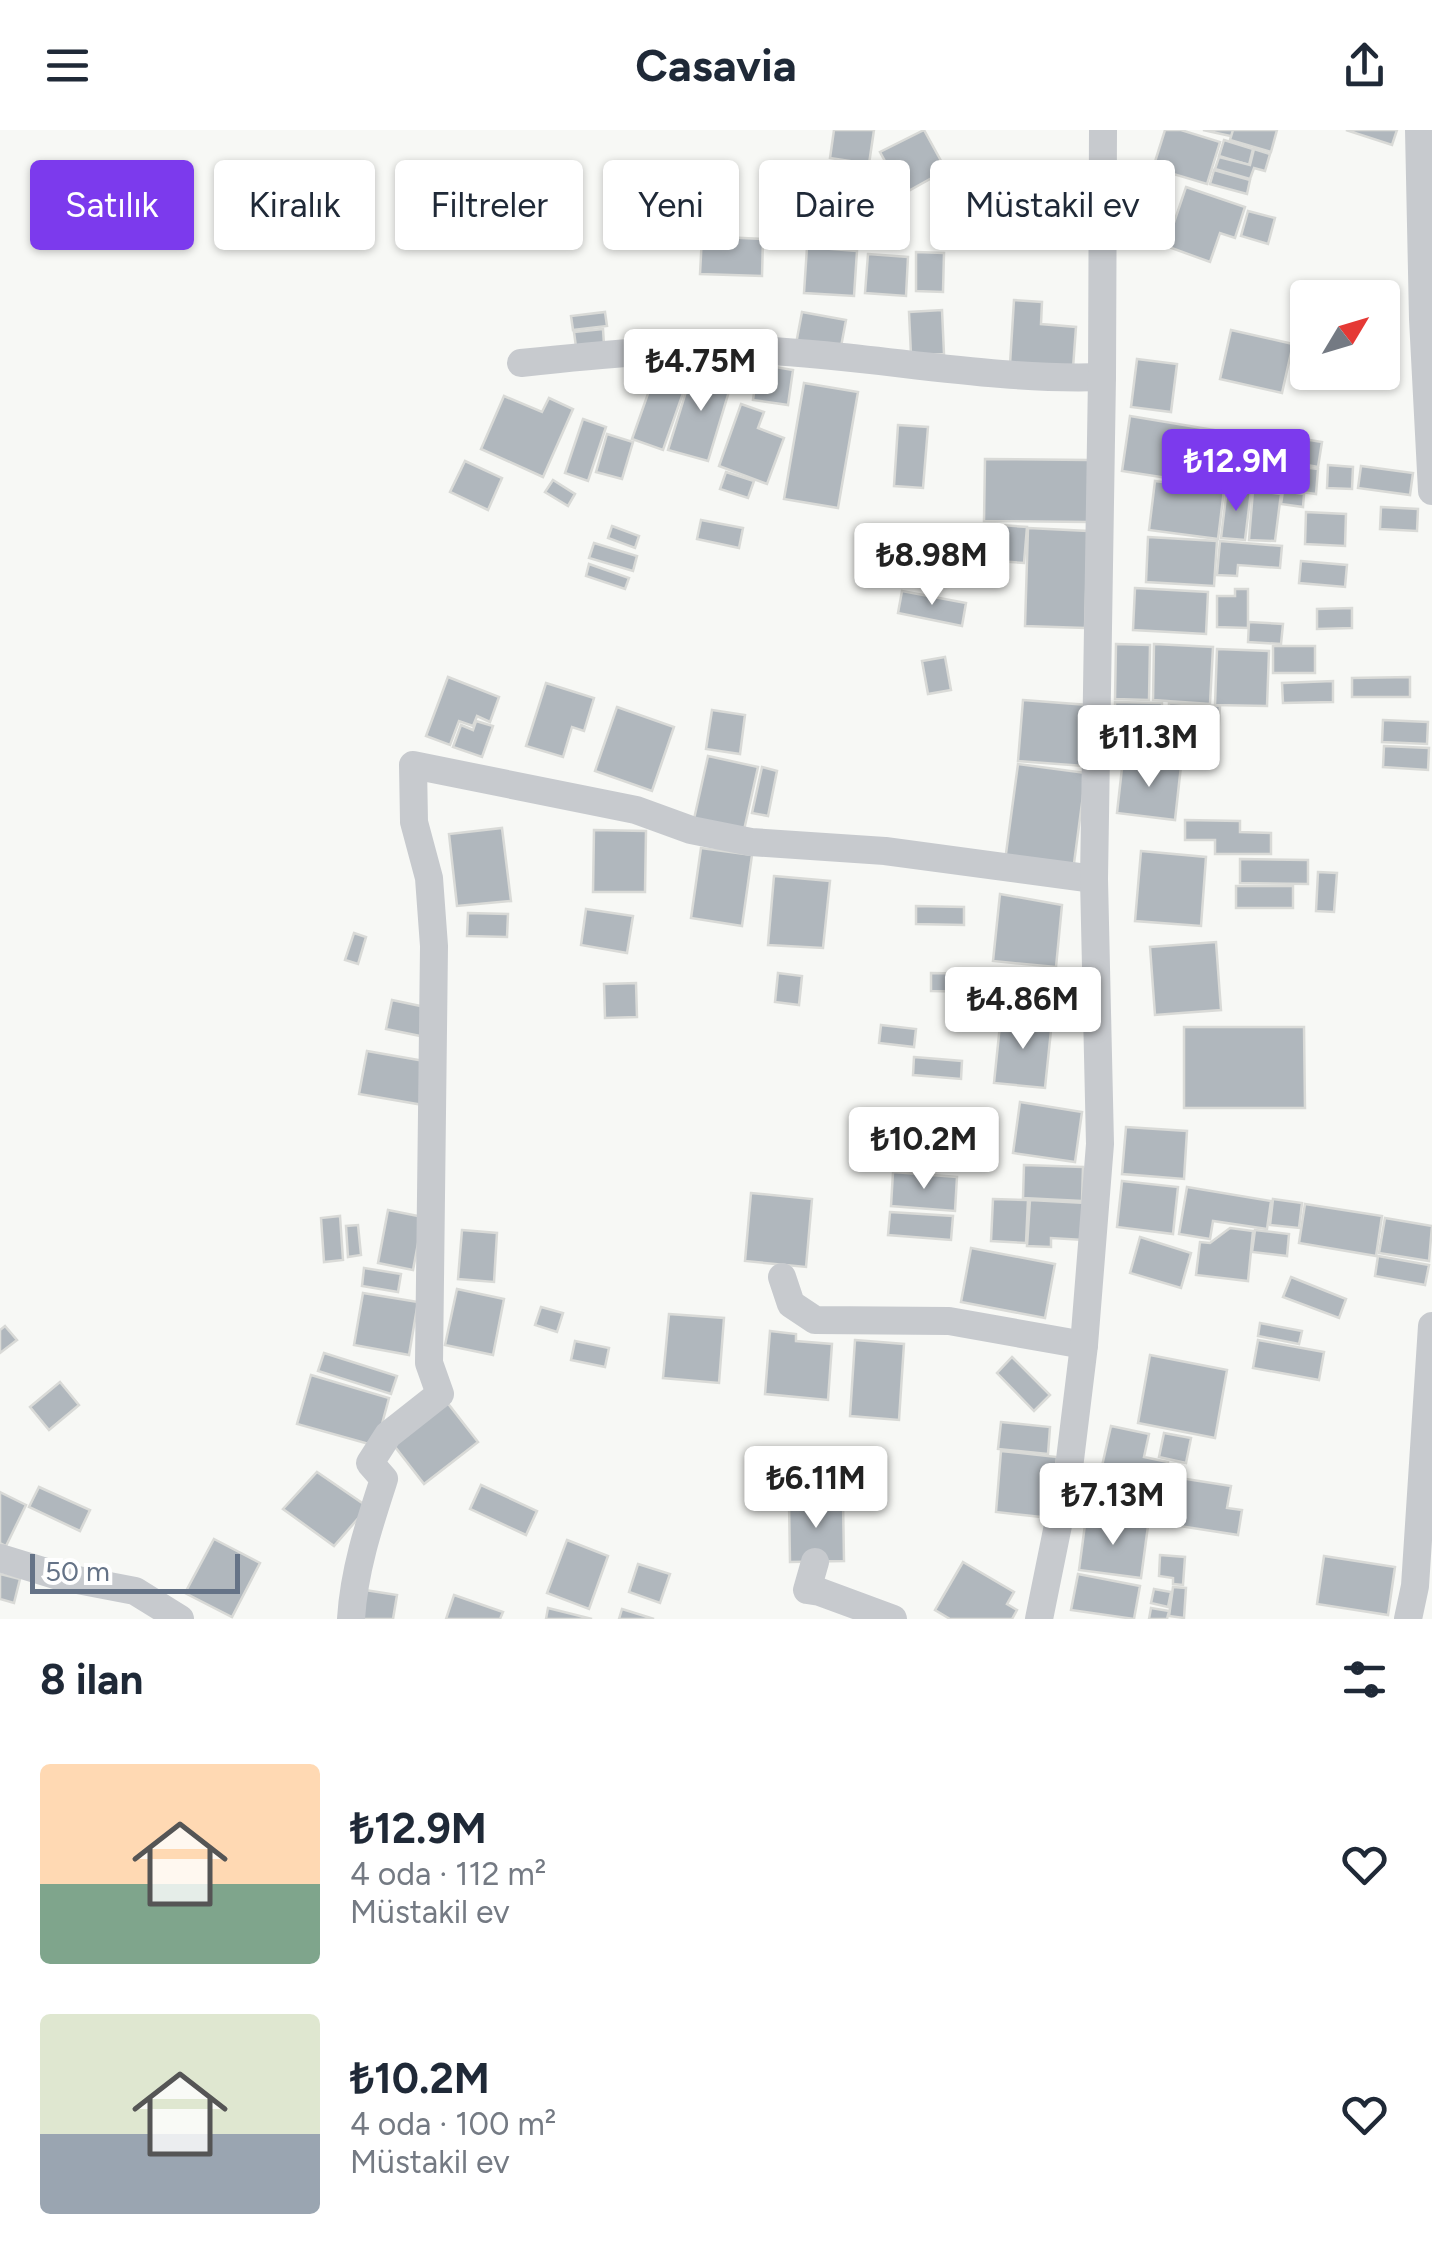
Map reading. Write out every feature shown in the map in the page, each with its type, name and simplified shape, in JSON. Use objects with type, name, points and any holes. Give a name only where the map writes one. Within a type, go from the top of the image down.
[{"type":"street","points":[[1039,1619],[1068,1476],[1084,1344],[1100,1144],[1094,879],[1102,130]]},
{"type":"street","points":[[1420,130],[1423,319],[1432,491]]},
{"type":"street","points":[[520,363],[650,350],[752,350],[1052,379],[1102,377]]},
{"type":"street","points":[[351,1619],[358,1557],[384,1479],[370,1462],[388,1434],[440,1394],[429,1364],[434,946],[429,878],[414,822],[413,765],[636,810],[690,830],[751,842],[886,850],[1094,879]]},
{"type":"street","points":[[782,1277],[791,1304],[816,1320],[949,1322],[1084,1344]]},
{"type":"street","points":[[1408,1619],[1414,1586],[1432,1326]]},
{"type":"street","points":[[0,1558],[135,1591],[180,1619]]},
{"type":"street","points":[[814,1562],[806,1590],[894,1619]]},
{"type":"building","points":[[834,130],[874,130],[870,160],[830,158]]},
{"type":"building","points":[[924,130],[940,160],[930,160],[930,179],[910,190],[910,160],[884,160],[880,152]]},
{"type":"building","points":[[1165,130],[1181,130],[1220,142],[1207,184],[1175,175],[1175,160],[1156,160]]},
{"type":"building","points":[[1203,130],[1236,130],[1235,137]]},
{"type":"building","points":[[1233,130],[1277,130],[1271,152],[1230,140]]},
{"type":"building","points":[[1346,130],[1397,130],[1392,145]]},
{"type":"building","points":[[1224,140],[1253,149],[1249,165],[1219,156]]},
{"type":"building","points":[[1254,149],[1270,154],[1265,171],[1254,168],[1250,179],[1215,169],[1219,157],[1250,165]]},
{"type":"building","points":[[1214,170],[1250,180],[1247,194],[1210,184]]},
{"type":"building","points":[[1186,187],[1245,207],[1235,238],[1220,233],[1210,262],[1175,249],[1175,219]]},
{"type":"building","points":[[1248,211],[1275,218],[1268,244],[1241,236]]},
{"type":"building","points":[[739,238],[759,239],[762,276],[700,274],[701,250],[739,250]]},
{"type":"building","points":[[807,250],[857,251],[854,296],[804,293]]},
{"type":"building","points":[[916,252],[944,253],[943,292],[916,291]]},
{"type":"building","points":[[868,254],[908,257],[906,296],[865,293]]},
{"type":"building","points":[[1014,300],[1042,302],[1041,324],[1076,327],[1073,368],[1010,364]]},
{"type":"building","points":[[942,310],[944,354],[911,355],[909,312]]},
{"type":"building","points":[[605,312],[607,326],[573,330],[571,316]]},
{"type":"building","points":[[802,312],[846,320],[840,352],[796,344]]},
{"type":"building","points":[[603,329],[604,345],[576,347],[574,332]]},
{"type":"building","points":[[1231,330],[1290,343],[1282,393],[1220,379]]},
{"type":"building","points":[[1137,359],[1177,364],[1171,412],[1131,407]]},
{"type":"building","points":[[758,364],[793,370],[788,405],[753,400]]},
{"type":"building","points":[[694,366],[733,378],[708,461],[668,450]]},
{"type":"building","points":[[657,368],[688,379],[663,450],[632,439]]},
{"type":"building","points":[[804,383],[858,392],[838,508],[784,499]]},
{"type":"building","points":[[504,396],[542,412],[549,398],[573,409],[543,477],[481,449]]},
{"type":"building","points":[[741,404],[764,412],[758,428],[784,438],[767,484],[719,466]]},
{"type":"building","points":[[1130,416],[1214,430],[1206,484],[1122,471]]},
{"type":"building","points":[[583,419],[606,427],[588,481],[565,473]]},
{"type":"building","points":[[898,425],[928,427],[923,488],[894,486]]},
{"type":"building","points":[[607,434],[633,442],[622,479],[596,472]]},
{"type":"building","points":[[1273,434],[1322,442],[1318,467],[1269,458]]},
{"type":"building","points":[[1221,457],[1248,459],[1244,489],[1219,486]]},
{"type":"building","points":[[985,459],[1089,460],[1088,522],[984,521]]},
{"type":"building","points":[[465,461],[502,478],[488,510],[450,492]]},
{"type":"building","points":[[1267,463],[1318,469],[1316,494],[1264,487]]},
{"type":"building","points":[[1328,465],[1353,467],[1352,489],[1327,488]]},
{"type":"building","points":[[1361,466],[1413,473],[1410,495],[1358,488]]},
{"type":"building","points":[[726,472],[754,481],[748,498],[720,489]]},
{"type":"building","points":[[553,480],[575,494],[568,506],[545,492]]},
{"type":"building","points":[[1155,481],[1224,490],[1218,539],[1149,530]]},
{"type":"building","points":[[1227,488],[1251,491],[1245,540],[1221,538]]},
{"type":"building","points":[[1253,490],[1281,494],[1275,541],[1249,540]]},
{"type":"building","points":[[1283,491],[1304,494],[1303,507],[1281,504]]},
{"type":"building","points":[[1381,507],[1418,509],[1417,531],[1380,529]]},
{"type":"building","points":[[1306,512],[1346,514],[1345,546],[1305,544]]},
{"type":"building","points":[[701,520],[743,528],[739,548],[697,539]]},
{"type":"building","points":[[1001,525],[1027,527],[1024,563],[998,561]]},
{"type":"building","points":[[612,526],[639,536],[635,548],[608,538]]},
{"type":"building","points":[[1028,528],[1088,531],[1085,628],[1025,626]]},
{"type":"building","points":[[1148,537],[1217,541],[1214,586],[1146,582]]},
{"type":"building","points":[[1220,541],[1282,546],[1280,568],[1238,565],[1237,576],[1217,575]]},
{"type":"building","points":[[594,543],[637,556],[633,571],[589,558]]},
{"type":"building","points":[[1301,561],[1347,565],[1345,587],[1299,583]]},
{"type":"building","points":[[589,564],[629,578],[625,589],[586,576]]},
{"type":"building","points":[[1135,588],[1208,592],[1206,634],[1133,630]]},
{"type":"building","points":[[1235,589],[1248,589],[1248,628],[1217,627],[1217,596],[1235,596]]},
{"type":"building","points":[[902,591],[966,603],[962,626],[898,613]]},
{"type":"building","points":[[1352,608],[1352,628],[1317,629],[1317,609]]},
{"type":"building","points":[[1249,622],[1283,624],[1281,644],[1248,642]]},
{"type":"building","points":[[1116,644],[1150,645],[1149,700],[1115,699]]},
{"type":"building","points":[[1154,644],[1213,647],[1210,704],[1153,700]]},
{"type":"building","points":[[1273,646],[1315,646],[1315,673],[1273,673]]},
{"type":"building","points":[[1217,649],[1269,651],[1267,706],[1215,705]]},
{"type":"building","points":[[945,657],[951,690],[928,694],[922,661]]},
{"type":"building","points":[[448,677],[499,697],[490,722],[477,716],[473,726],[459,721],[450,745],[426,736]]},
{"type":"building","points":[[1410,677],[1410,697],[1352,697],[1352,678]]},
{"type":"building","points":[[1333,681],[1333,702],[1283,703],[1282,683]]},
{"type":"building","points":[[546,683],[594,698],[584,731],[572,727],[563,757],[526,746]]},
{"type":"building","points":[[1023,700],[1088,705],[1084,766],[1018,761]]},
{"type":"building","points":[[1115,702],[1162,703],[1161,746],[1115,745]]},
{"type":"building","points":[[1169,703],[1220,706],[1217,756],[1167,753]]},
{"type":"building","points":[[617,707],[674,727],[652,791],[595,771]]},
{"type":"building","points":[[712,710],[745,715],[740,754],[706,749]]},
{"type":"building","points":[[1383,720],[1428,722],[1427,744],[1382,742]]},
{"type":"building","points":[[476,721],[493,726],[482,757],[453,747],[461,725],[473,730]]},
{"type":"building","points":[[1384,746],[1429,748],[1428,770],[1383,767]]},
{"type":"building","points":[[708,756],[758,767],[744,830],[694,819]]},
{"type":"building","points":[[1123,759],[1181,766],[1175,820],[1117,813]]},
{"type":"building","points":[[1018,764],[1086,773],[1073,871],[1005,861]]},
{"type":"building","points":[[762,767],[777,771],[768,816],[752,813]]},
{"type":"building","points":[[1185,820],[1240,821],[1240,832],[1271,833],[1271,854],[1215,854],[1215,840],[1185,840]]},
{"type":"building","points":[[502,828],[511,901],[457,906],[449,834]]},
{"type":"building","points":[[594,830],[646,831],[645,892],[593,892]]},
{"type":"building","points":[[701,848],[752,855],[742,926],[691,918]]},
{"type":"building","points":[[1141,851],[1206,857],[1201,926],[1135,921]]},
{"type":"building","points":[[1240,859],[1308,860],[1308,884],[1240,883]]},
{"type":"building","points":[[1318,872],[1337,873],[1334,912],[1316,911]]},
{"type":"building","points":[[774,876],[830,881],[823,948],[768,945]]},
{"type":"building","points":[[1236,886],[1293,886],[1293,908],[1236,908]]},
{"type":"building","points":[[1000,894],[1062,905],[1056,967],[993,961]]},
{"type":"building","points":[[916,906],[964,907],[964,925],[916,924]]},
{"type":"building","points":[[586,909],[633,916],[627,953],[581,945]]},
{"type":"building","points":[[468,913],[508,914],[507,937],[467,936]]},
{"type":"building","points":[[354,933],[366,937],[358,964],[345,960]]},
{"type":"building","points":[[1216,942],[1221,1010],[1155,1015],[1150,947]]},
{"type":"building","points":[[778,973],[802,976],[799,1005],[775,1002]]},
{"type":"building","points":[[931,973],[980,974],[979,992],[931,991]]},
{"type":"building","points":[[636,983],[637,1017],[605,1018],[604,984]]},
{"type":"building","points":[[392,1000],[430,1008],[425,1037],[386,1029]]},
{"type":"building","points":[[1001,1015],[1052,1021],[1045,1088],[994,1083]]},
{"type":"building","points":[[881,1025],[916,1029],[914,1047],[879,1043]]},
{"type":"building","points":[[1184,1027],[1304,1027],[1305,1108],[1184,1108]]},
{"type":"building","points":[[367,1051],[430,1062],[423,1105],[359,1094]]},
{"type":"building","points":[[914,1057],[962,1061],[961,1079],[913,1075]]},
{"type":"building","points":[[1020,1102],[1082,1112],[1075,1162],[1013,1153]]},
{"type":"building","points":[[913,1119],[947,1119],[947,1138],[914,1138]]},
{"type":"building","points":[[963,1125],[994,1129],[991,1155],[960,1152]]},
{"type":"building","points":[[1126,1127],[1187,1131],[1184,1179],[1122,1174]]},
{"type":"building","points":[[1024,1165],[1083,1167],[1082,1201],[1023,1198]]},
{"type":"building","points":[[893,1172],[957,1177],[955,1211],[891,1206]]},
{"type":"building","points":[[1122,1181],[1178,1187],[1173,1234],[1117,1227]]},
{"type":"building","points":[[1187,1187],[1271,1201],[1267,1229],[1213,1221],[1210,1239],[1179,1234]]},
{"type":"building","points":[[751,1193],[812,1199],[806,1267],[745,1261]]},
{"type":"building","points":[[993,1199],[1028,1200],[1026,1243],[991,1241]]},
{"type":"building","points":[[1273,1199],[1302,1203],[1299,1228],[1270,1225]]},
{"type":"building","points":[[1030,1200],[1086,1203],[1084,1240],[1051,1238],[1051,1247],[1027,1246]]},
{"type":"building","points":[[1305,1204],[1382,1216],[1376,1256],[1299,1243]]},
{"type":"building","points":[[388,1210],[423,1217],[413,1270],[378,1263]]},
{"type":"building","points":[[890,1212],[953,1216],[951,1240],[888,1235]]},
{"type":"building","points":[[340,1216],[343,1260],[324,1262],[321,1218]]},
{"type":"building","points":[[1385,1218],[1432,1226],[1429,1261],[1379,1253]]},
{"type":"building","points":[[358,1225],[361,1255],[348,1257],[346,1226]]},
{"type":"building","points":[[1230,1228],[1253,1231],[1248,1281],[1196,1275],[1200,1242],[1210,1243]]},
{"type":"building","points":[[462,1230],[497,1233],[494,1282],[458,1279]]},
{"type":"building","points":[[1255,1230],[1289,1234],[1287,1256],[1252,1252]]},
{"type":"building","points":[[1140,1237],[1191,1253],[1181,1288],[1130,1273]]},
{"type":"building","points":[[971,1248],[1055,1264],[1045,1318],[961,1302]]},
{"type":"building","points":[[1378,1256],[1429,1265],[1425,1285],[1375,1276]]},
{"type":"building","points":[[364,1268],[401,1274],[398,1292],[362,1286]]},
{"type":"building","points":[[1291,1277],[1346,1299],[1339,1318],[1283,1297]]},
{"type":"building","points":[[457,1289],[504,1299],[493,1355],[445,1345]]},
{"type":"building","points":[[363,1293],[418,1302],[409,1355],[354,1345]]},
{"type":"building","points":[[541,1307],[563,1313],[557,1332],[535,1325]]},
{"type":"building","points":[[669,1314],[724,1318],[719,1383],[663,1378]]},
{"type":"building","points":[[1260,1323],[1302,1331],[1299,1344],[1258,1336]]},
{"type":"building","points":[[5,1326],[17,1340],[0,1353],[0,1330]]},
{"type":"building","points":[[770,1331],[796,1334],[796,1341],[832,1344],[828,1400],[765,1394]]},
{"type":"building","points":[[855,1340],[904,1344],[899,1420],[850,1416]]},
{"type":"building","points":[[1258,1340],[1324,1352],[1319,1380],[1253,1368]]},
{"type":"building","points":[[575,1341],[609,1348],[605,1367],[571,1360]]},
{"type":"building","points":[[324,1353],[397,1376],[391,1394],[318,1371]]},
{"type":"building","points":[[1150,1355],[1227,1370],[1215,1438],[1138,1423]]},
{"type":"building","points":[[1012,1357],[1050,1395],[1034,1411],[997,1373]]},
{"type":"building","points":[[311,1375],[389,1398],[376,1446],[297,1424]]},
{"type":"building","points":[[60,1382],[79,1405],[49,1430],[30,1407]]},
{"type":"building","points":[[446,1401],[478,1442],[424,1484],[392,1443]]},
{"type":"building","points":[[1001,1422],[1050,1427],[1048,1454],[998,1449]]},
{"type":"building","points":[[1111,1426],[1149,1434],[1144,1457],[1168,1462],[1164,1480],[1102,1466]]},
{"type":"building","points":[[1164,1433],[1191,1438],[1186,1463],[1159,1457]]},
{"type":"building","points":[[1001,1451],[1057,1457],[1051,1518],[996,1512]]},
{"type":"building","points":[[1095,1466],[1166,1481],[1162,1502],[1132,1495],[1126,1522],[1085,1513]]},
{"type":"building","points":[[317,1472],[368,1507],[334,1546],[283,1509]]},
{"type":"building","points":[[1180,1478],[1231,1486],[1227,1508],[1242,1510],[1238,1535],[1173,1525]]},
{"type":"building","points":[[481,1485],[537,1511],[526,1535],[470,1509]]},
{"type":"building","points":[[39,1487],[90,1510],[80,1531],[29,1507]]},
{"type":"building","points":[[0,1492],[26,1505],[6,1546],[0,1543]]},
{"type":"building","points":[[843,1500],[844,1561],[790,1562],[789,1501]]},
{"type":"building","points":[[1086,1517],[1148,1526],[1141,1578],[1079,1570]]},
{"type":"building","points":[[214,1539],[260,1563],[232,1617],[185,1593]]},
{"type":"building","points":[[567,1540],[608,1556],[589,1609],[547,1593]]},
{"type":"building","points":[[1160,1555],[1185,1557],[1183,1585],[1173,1584],[1173,1578],[1159,1576]]},
{"type":"building","points":[[1324,1556],[1395,1567],[1388,1615],[1317,1604]]},
{"type":"building","points":[[963,1562],[1014,1592],[1007,1604],[1017,1610],[1012,1619],[950,1619],[935,1610]]},
{"type":"building","points":[[638,1564],[670,1574],[660,1603],[629,1592]]},
{"type":"building","points":[[0,1574],[20,1579],[14,1603],[0,1599]]},
{"type":"building","points":[[1078,1574],[1140,1586],[1134,1619],[1071,1610]]},
{"type":"building","points":[[1173,1587],[1186,1588],[1184,1618],[1169,1616]]},
{"type":"building","points":[[1154,1589],[1171,1592],[1168,1607],[1151,1603]]},
{"type":"building","points":[[365,1590],[397,1595],[393,1619],[360,1619]]},
{"type":"building","points":[[454,1595],[503,1612],[500,1619],[446,1619]]},
{"type":"building","points":[[548,1608],[592,1619],[546,1619]]},
{"type":"building","points":[[1151,1608],[1169,1611],[1167,1619],[1149,1619]]},
{"type":"building","points":[[622,1609],[654,1619],[619,1619]]}]
